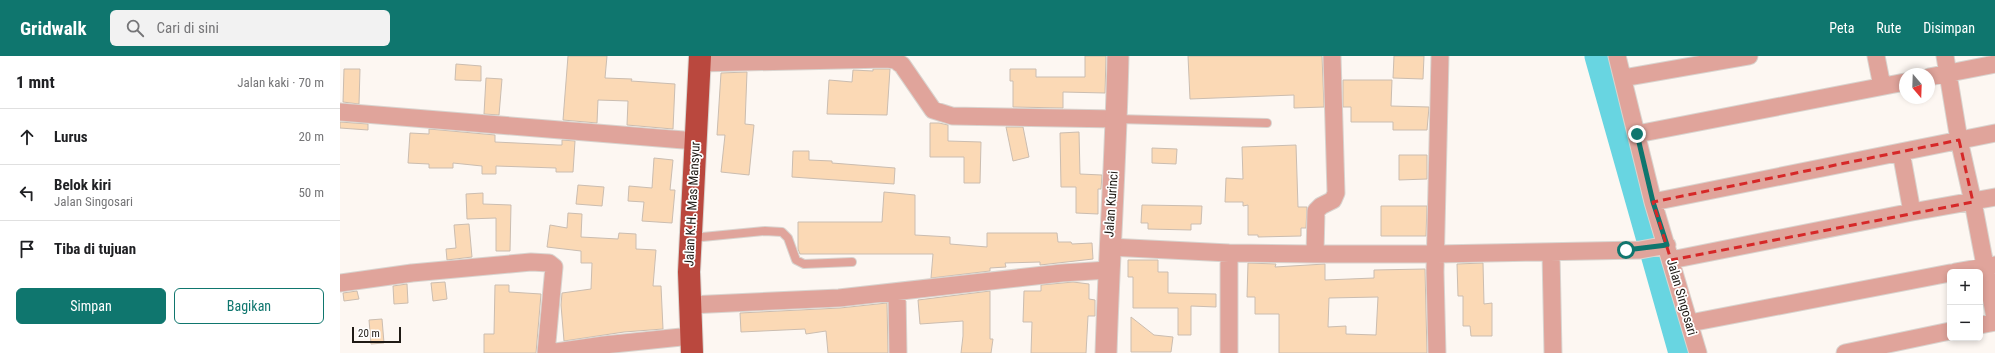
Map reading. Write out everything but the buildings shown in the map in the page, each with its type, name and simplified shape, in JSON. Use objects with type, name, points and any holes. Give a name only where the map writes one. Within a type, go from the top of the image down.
[{"type":"highway","name":"Jalan K.H. Mas Mansyur","points":[[691,345],[689,272],[692,238],[700,59]]},
{"type":"street","name":"Jalan Kurinci","points":[[1106,353],[1108,270],[1118,56]]},
{"type":"street","points":[[1315,254],[1316,211],[1321,206],[1333,200],[1336,193],[1332,56]]},
{"type":"street","points":[[1437,353],[1436,254],[1440,56]]},
{"type":"street","name":"Jalan Singosari","points":[[1617,56],[1665,251],[1690,323],[1698,353]]},
{"type":"street","points":[[1623,78],[1749,56]]},
{"type":"street","points":[[1876,56],[1882,86]]},
{"type":"street","points":[[1945,56],[1959,140],[1973,202],[1990,266],[1995,318]]},
{"type":"street","points":[[700,59],[895,60],[902,65],[933,110],[940,114],[952,116],[1116,119]]},
{"type":"street","points":[[1935,76],[1995,64]]},
{"type":"street","points":[[1637,134],[1899,83]]},
{"type":"street","points":[[340,112],[696,141]]},
{"type":"street","points":[[1653,202],[1995,133]]},
{"type":"street","points":[[1901,152],[1912,212]]},
{"type":"street","points":[[1109,247],[1230,253],[1315,254],[1551,253],[1640,250],[1665,251],[1912,212],[1995,197]]},
{"type":"street","points":[[1228,353],[1230,253]]},
{"type":"street","points":[[1551,253],[1553,353]]},
{"type":"street","points":[[340,282],[412,273],[531,262],[549,263],[554,267],[547,353],[597,346],[691,345]]},
{"type":"street","points":[[1972,269],[1990,266]]},
{"type":"street","points":[[689,306],[839,298],[1062,273],[1108,270]]},
{"type":"street","points":[[1690,323],[1947,274]]},
{"type":"street","points":[[897,292],[898,353]]},
{"type":"street","points":[[1983,324],[1995,322]]},
{"type":"street","points":[[1844,353],[1947,333]]},
{"type":"lane","points":[[1116,119],[1268,124]]},
{"type":"lane","points":[[692,238],[765,231],[782,232],[788,238],[796,260],[804,264],[852,262]]},
{"type":"highlighted area","points":[[1959,140],[1973,202],[1671,260],[1653,202]]},
{"type":"waterway","points":[[1599,56],[1683,353]]},
{"type":"route","points":[[1626,250],[1640,250],[1667,245],[1653,202],[1637,134]]}]
